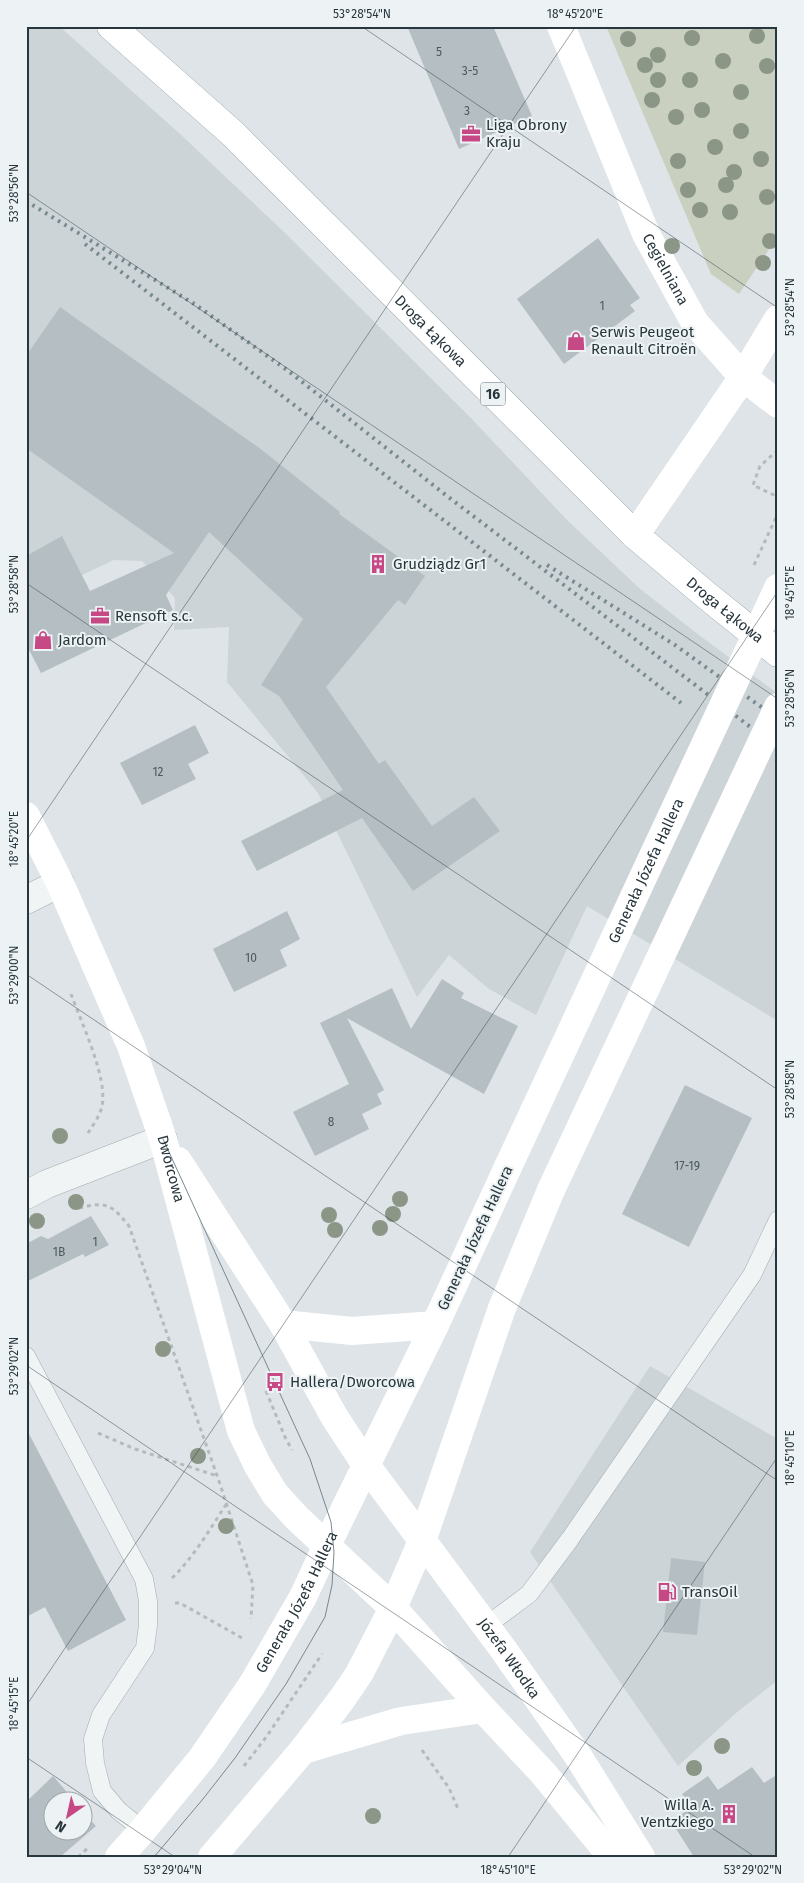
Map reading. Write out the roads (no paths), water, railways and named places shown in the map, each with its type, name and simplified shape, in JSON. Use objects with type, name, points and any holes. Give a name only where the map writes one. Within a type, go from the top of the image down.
[{"type":"main road","name":"Droga Łąkowa","points":[[111,26],[232,133],[635,535],[778,653]]},
{"type":"main road","name":"Cegielniana","points":[[561,26],[646,234],[695,323],[743,377],[778,404]]},
{"type":"main road","points":[[635,535],[743,377],[778,319]]},
{"type":"main road","name":"Generała Józefa Hallera","points":[[119,1857],[202,1758],[252,1685],[303,1597],[326,1545],[435,1325],[778,588]]},
{"type":"main road","points":[[212,1857],[303,1750],[359,1674],[393,1608],[422,1541],[502,1308],[551,1190],[778,707]]},
{"type":"main road","points":[[26,816],[60,883],[132,1046],[163,1139]]},
{"type":"main road","name":"Dworcowa","points":[[163,1139],[283,1324],[335,1418],[366,1465]]},
{"type":"main road","name":"Dworcowa","points":[[163,1139],[241,1431],[274,1494],[326,1545]]},
{"type":"main road","points":[[283,1324],[352,1331],[435,1325]]},
{"type":"main road","name":"Józefa Włodka","points":[[366,1465],[486,1626],[578,1756],[641,1857]]},
{"type":"main road","points":[[326,1545],[393,1608],[543,1773],[612,1857]]},
{"type":"main road","points":[[303,1750],[402,1721],[483,1709]]},
{"type":"street","points":[[26,900],[60,883]]},
{"type":"street","points":[[26,1195],[47,1184],[163,1139]]},
{"type":"lane","points":[[486,1626],[529,1594],[570,1539],[752,1275],[778,1220]]},
{"type":"lane","points":[[26,1356],[144,1579],[148,1601],[145,1648],[101,1715],[93,1738],[95,1763],[102,1791],[119,1811],[143,1830]]},
{"type":"tram line","points":[[154,1857],[235,1758],[286,1684],[325,1617],[332,1585],[334,1552],[331,1522],[310,1459],[163,1139]]},
{"type":"railway","points":[[26,201],[196,305],[287,370],[447,496],[778,748]]},
{"type":"railway","points":[[85,244],[681,703]]},
{"type":"railway","points":[[547,565],[675,645],[778,719]]},
{"type":"place","name":"Liga Obrony Kraju","points":[[471,134]]},
{"type":"place","name":"Serwis Peugeot Renault Citroën","points":[[576,341]]},
{"type":"place","name":"Grudziądz Gr1","points":[[378,564]]},
{"type":"place","name":"Rensoft s.c.","points":[[100,616]]},
{"type":"place","name":"Jardom","points":[[43,640]]},
{"type":"place","name":"Hallera/Dworcowa","points":[[275,1382]]},
{"type":"place","name":"TransOil","points":[[667,1592]]},
{"type":"place","name":"Willa A. Ventzkiego","points":[[729,1814]]}]
